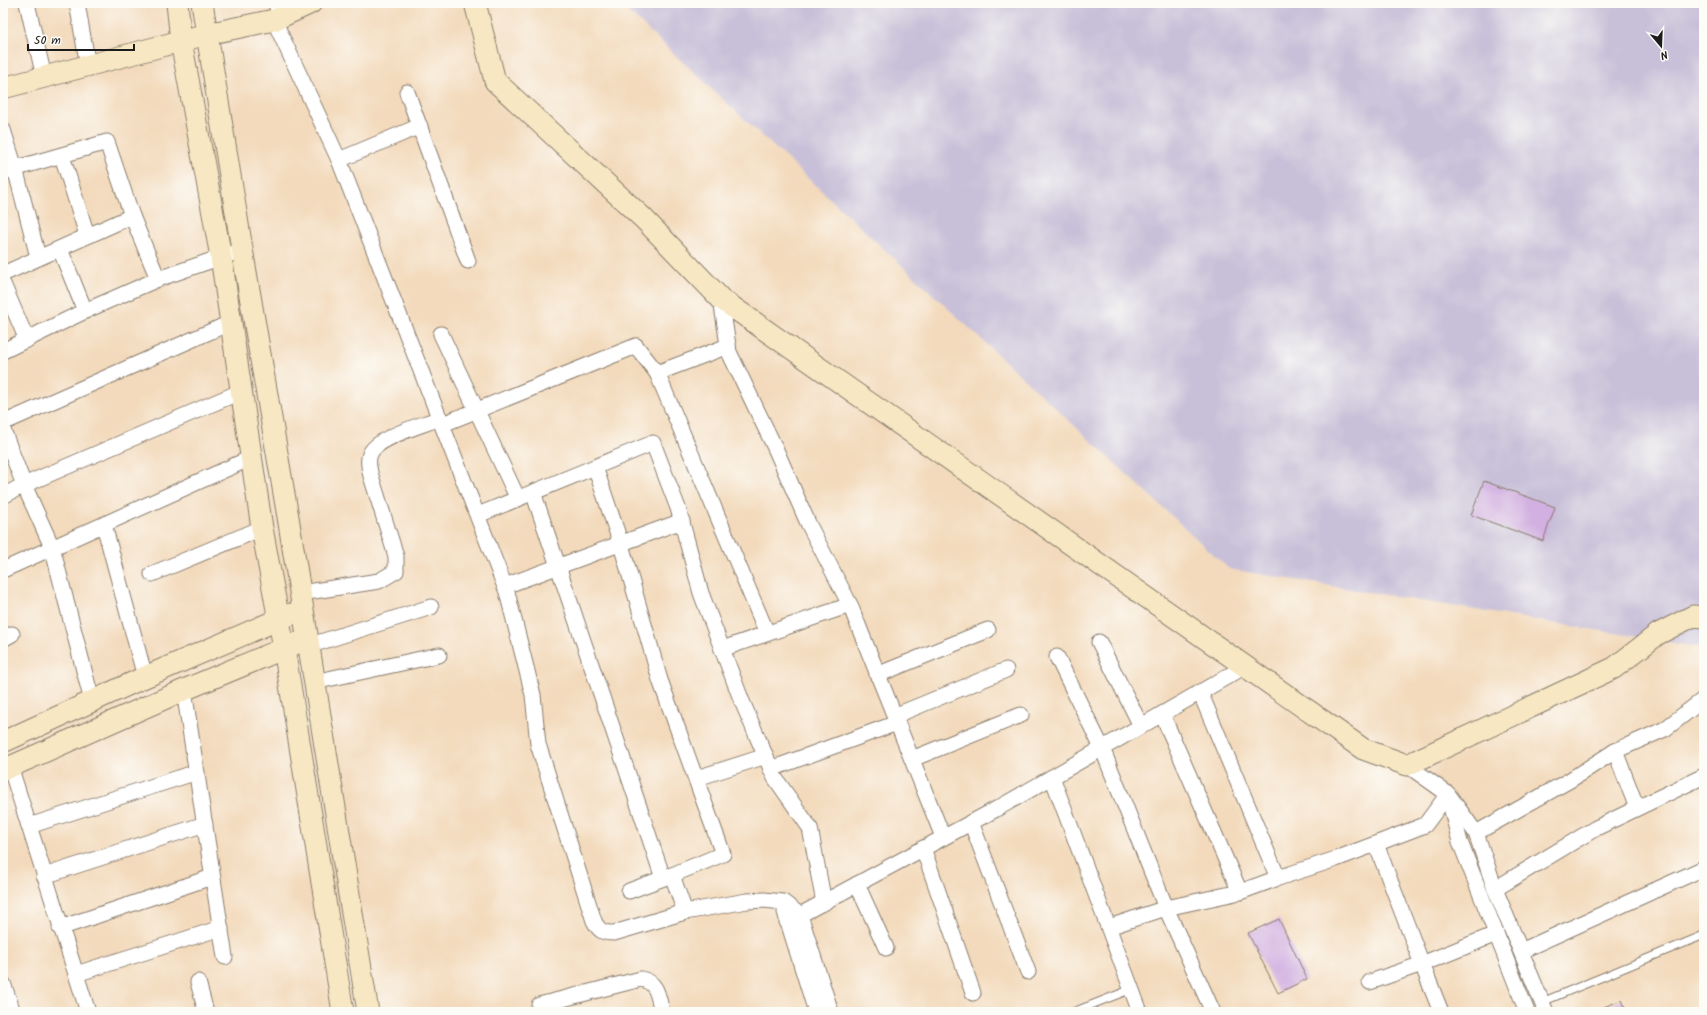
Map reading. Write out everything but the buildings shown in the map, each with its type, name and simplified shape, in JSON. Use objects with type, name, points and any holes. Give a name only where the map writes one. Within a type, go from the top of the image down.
[{"type":"street","points":[[26,3],[44,77]]},
{"type":"street","points":[[77,3],[88,66]]},
{"type":"street","points":[[177,3],[181,41],[222,257],[253,457],[262,528],[284,648],[343,1012]]},
{"type":"street","points":[[202,3],[242,249],[266,380],[368,1012]]},
{"type":"street","points":[[3,88],[207,34],[311,3]]},
{"type":"street","points":[[475,3],[496,81],[644,219],[721,299],[1363,749],[1407,765],[1448,794],[1476,833],[1495,889],[1544,1007]]},
{"type":"street","points":[[276,14],[339,160],[505,586],[533,695],[538,744],[597,928],[604,933],[614,933],[685,912],[747,901],[764,900],[783,902],[793,918],[831,1012]]},
{"type":"street","points":[[407,92],[468,261]]},
{"type":"street","points":[[339,160],[420,126]]},
{"type":"street","points":[[3,130],[9,170],[38,257]]},
{"type":"street","points":[[9,170],[107,142],[132,216],[158,280]]},
{"type":"street","points":[[62,156],[87,235]]},
{"type":"street","points":[[3,274],[132,216]]},
{"type":"street","points":[[60,249],[85,312]]},
{"type":"street","points":[[3,350],[158,280],[242,249]]},
{"type":"street","points":[[3,284],[27,340]]},
{"type":"street","points":[[721,299],[729,352],[776,450],[808,524],[850,605],[943,837]]},
{"type":"street","points":[[92,701],[52,547],[24,485],[3,429],[232,322]]},
{"type":"street","points":[[441,334],[518,499]]},
{"type":"street","points":[[3,742],[145,677],[279,620],[302,601],[379,581],[396,572],[396,556],[368,464],[369,455],[381,442],[477,410],[636,346],[658,373],[767,633]]},
{"type":"street","points":[[658,373],[728,346]]},
{"type":"street","points":[[3,496],[24,485],[242,391]]},
{"type":"street","points":[[478,515],[653,443],[682,522],[701,593],[768,762],[775,778],[810,828],[824,903]]},
{"type":"street","points":[[3,570],[253,457]]},
{"type":"street","points":[[595,467],[621,545],[660,680],[697,778],[723,854],[629,891]]},
{"type":"street","points":[[533,492],[557,566],[668,876],[685,912]]},
{"type":"street","points":[[505,586],[682,522]]},
{"type":"street","points":[[104,525],[145,677]]},
{"type":"street","points":[[152,574],[262,528]]},
{"type":"street","points":[[722,649],[850,605]]},
{"type":"street","points":[[88,1012],[60,928],[29,826],[6,768],[284,648],[431,607]]},
{"type":"street","points":[[1407,765],[1614,668],[1658,634],[1693,616],[1704,617]]},
{"type":"street","points":[[877,675],[988,630]]},
{"type":"street","points":[[1099,642],[1141,726]]},
{"type":"street","points":[[314,682],[439,655]]},
{"type":"street","points":[[1057,657],[1102,748],[1166,908],[1212,1012]]},
{"type":"street","points":[[793,918],[824,903],[1052,777],[1244,667]]},
{"type":"street","points":[[697,778],[768,762],[895,719],[1006,670]]},
{"type":"street","points":[[184,690],[198,772],[212,877],[225,957]]},
{"type":"street","points":[[1200,692],[1278,878]]},
{"type":"street","points":[[1476,833],[1570,780],[1615,751],[1665,728],[1704,699]]},
{"type":"street","points":[[1162,714],[1240,892]]},
{"type":"street","points":[[912,759],[1021,715]]},
{"type":"street","points":[[1615,751],[1637,808]]},
{"type":"street","points":[[29,826],[198,772]]},
{"type":"street","points":[[1495,889],[1596,828],[1704,776]]},
{"type":"street","points":[[1052,777],[1140,1012]]},
{"type":"street","points":[[1109,927],[1166,908],[1240,892],[1425,825],[1448,794]]},
{"type":"street","points":[[1448,794],[1460,842],[1528,1012]]},
{"type":"street","points":[[971,822],[1028,972]]},
{"type":"street","points":[[44,876],[205,824]]},
{"type":"street","points":[[1376,844],[1440,1012]]},
{"type":"street","points":[[923,848],[973,993]]},
{"type":"street","points":[[1521,951],[1704,868]]},
{"type":"street","points":[[60,928],[212,877]]},
{"type":"street","points":[[857,884],[886,948]]},
{"type":"street","points":[[793,918],[816,1012]]},
{"type":"street","points":[[76,974],[221,928]]},
{"type":"street","points":[[1370,982],[1422,964],[1496,934]]},
{"type":"street","points":[[539,1005],[641,979],[649,981],[654,985],[662,1012]]},
{"type":"street","points":[[198,982],[206,1012]]},
{"type":"street","points":[[3,983],[13,1012]]},
{"type":"lane","points":[[1544,1007],[1704,935]]},
{"type":"lane","points":[[1073,1012],[1132,989]]},
{"type":"shaded area","points":[[619,3],[1704,3],[1704,648],[1229,569]]}]
